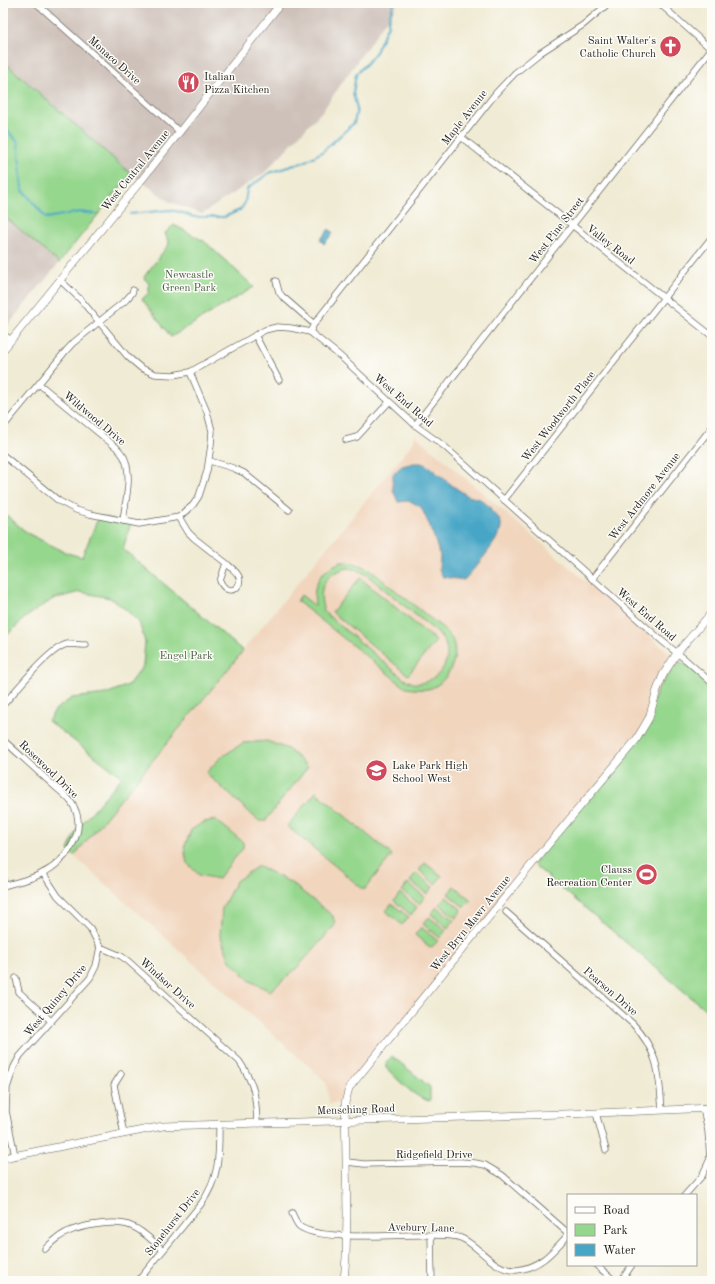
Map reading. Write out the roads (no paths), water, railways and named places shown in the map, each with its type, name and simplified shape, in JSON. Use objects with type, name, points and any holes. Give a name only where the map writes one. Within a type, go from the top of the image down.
[{"type":"street","name":"Monaco Drive","points":[[36,3],[180,132]]},
{"type":"street","name":"West Central Avenue","points":[[3,350],[180,132],[281,3]]},
{"type":"street","name":"Maple Avenue","points":[[310,332],[314,324],[390,227],[496,93],[515,72],[540,53],[593,18],[609,3]]},
{"type":"street","points":[[659,3],[712,49]]},
{"type":"street","name":"West Pine Street","points":[[416,424],[712,49]]},
{"type":"street","name":"Valley Road","points":[[461,137],[712,336]]},
{"type":"street","name":"West Woodworth Place","points":[[504,500],[712,237]]},
{"type":"street","name":"West End Road","points":[[60,280],[81,300],[134,363],[155,374],[166,375],[190,372],[265,330],[277,327],[310,332],[340,356],[389,402],[444,446],[662,641],[712,683]]},
{"type":"street","points":[[276,281],[279,292],[282,296],[314,324]]},
{"type":"street","points":[[3,427],[64,353],[126,300],[132,294],[133,290]]},
{"type":"street","points":[[3,334],[11,340]]},
{"type":"street","points":[[255,335],[280,380]]},
{"type":"street","points":[[3,455],[59,501],[69,507],[90,514],[139,524],[179,517],[193,505],[198,496],[210,461],[212,431],[204,402],[190,372]]},
{"type":"street","name":"Wildwood Drive","points":[[39,384],[116,447],[124,456],[128,468],[123,521]]},
{"type":"street","points":[[346,440],[357,437],[389,402]]},
{"type":"street","name":"West Ardmore Avenue","points":[[592,579],[712,427]]},
{"type":"street","points":[[210,461],[244,473],[289,510]]},
{"type":"street","points":[[179,517],[188,532],[194,538],[226,563],[238,574],[239,578],[237,587],[233,590],[228,590],[223,587],[220,581],[226,563]]},
{"type":"street","name":"West Bryn Mawr Avenue","points":[[344,1281],[347,1236],[345,1103],[349,1088],[537,858],[636,740],[649,718],[663,675],[677,653],[712,612]]},
{"type":"street","points":[[3,706],[54,651],[66,644],[86,645]]},
{"type":"street","name":"Rosewood Drive","points":[[3,740],[68,799],[76,813],[78,828],[76,838],[63,857],[56,864],[43,873],[28,880],[4,885]]},
{"type":"street","points":[[43,873],[58,896],[90,928],[100,947]]},
{"type":"street","points":[[3,879],[4,885]]},
{"type":"street","name":"Pearson Drive","points":[[506,912],[633,1024],[642,1035],[652,1049],[658,1067],[662,1110]]},
{"type":"street","name":"West Quincy Drive","points":[[16,1156],[6,1111],[7,1088],[10,1076],[20,1056],[90,978],[96,966],[100,947]]},
{"type":"street","name":"Windsor Drive","points":[[100,947],[121,956],[128,961],[239,1062],[248,1075],[256,1098],[257,1123]]},
{"type":"street","points":[[16,978],[19,992],[51,1021]]},
{"type":"street","points":[[121,1074],[114,1085],[124,1134]]},
{"type":"street","points":[[687,1194],[702,1176],[710,1159],[708,1131],[703,1108]]},
{"type":"street","name":"Mensching Road","points":[[3,1158],[163,1126],[712,1108]]},
{"type":"street","points":[[596,1113],[606,1150]]},
{"type":"street","name":"Stonehurst Drive","points":[[138,1281],[201,1204],[210,1190],[218,1166],[219,1124]]},
{"type":"street","name":"Ridgefield Drive","points":[[347,1162],[364,1164],[460,1162],[485,1165],[502,1175],[567,1233]]},
{"type":"street","name":"Avebury Lane","points":[[292,1213],[298,1225],[307,1231],[324,1234],[347,1236],[431,1235],[458,1237],[467,1241],[495,1263],[516,1270],[534,1266],[544,1261],[567,1235]]},
{"type":"street","points":[[45,1249],[59,1236],[68,1232],[111,1222],[135,1227],[163,1250]]},
{"type":"street","points":[[431,1235],[432,1281]]},
{"type":"street","points":[[597,1266],[615,1281]]},
{"type":"street","points":[[622,1281],[631,1266]]},
{"type":"water","points":[[329,229],[333,233],[324,244],[320,240]]},
{"type":"water","points":[[421,463],[428,466],[468,496],[480,499],[490,507],[491,511],[498,517],[501,523],[500,532],[492,546],[464,580],[443,577],[439,569],[440,556],[432,531],[421,507],[410,501],[398,502],[393,490],[393,474],[402,466]]},
{"type":"waterway","points":[[130,214],[169,210],[194,217],[224,217],[240,210],[245,203],[247,189],[269,173],[304,162],[322,152],[354,123],[357,109],[353,93],[356,74],[376,52],[388,25],[394,3]]},
{"type":"waterway","points":[[3,126],[18,142],[22,189],[46,218],[80,212],[95,214]]},
{"type":"place","name":"Saint Walter's Catholic Church","points":[[671,46]]},
{"type":"place","name":"Italian Pizza Kitchen","points":[[189,82]]},
{"type":"place","name":"Lake Park High School West","points":[[377,771]]},
{"type":"place","name":"Clauss Recreation Center","points":[[647,875]]},
{"type":"park label","name":"Newcastle Green Park","points":[[189,280]]},
{"type":"park label","name":"Engel Park","points":[[186,655]]}]
